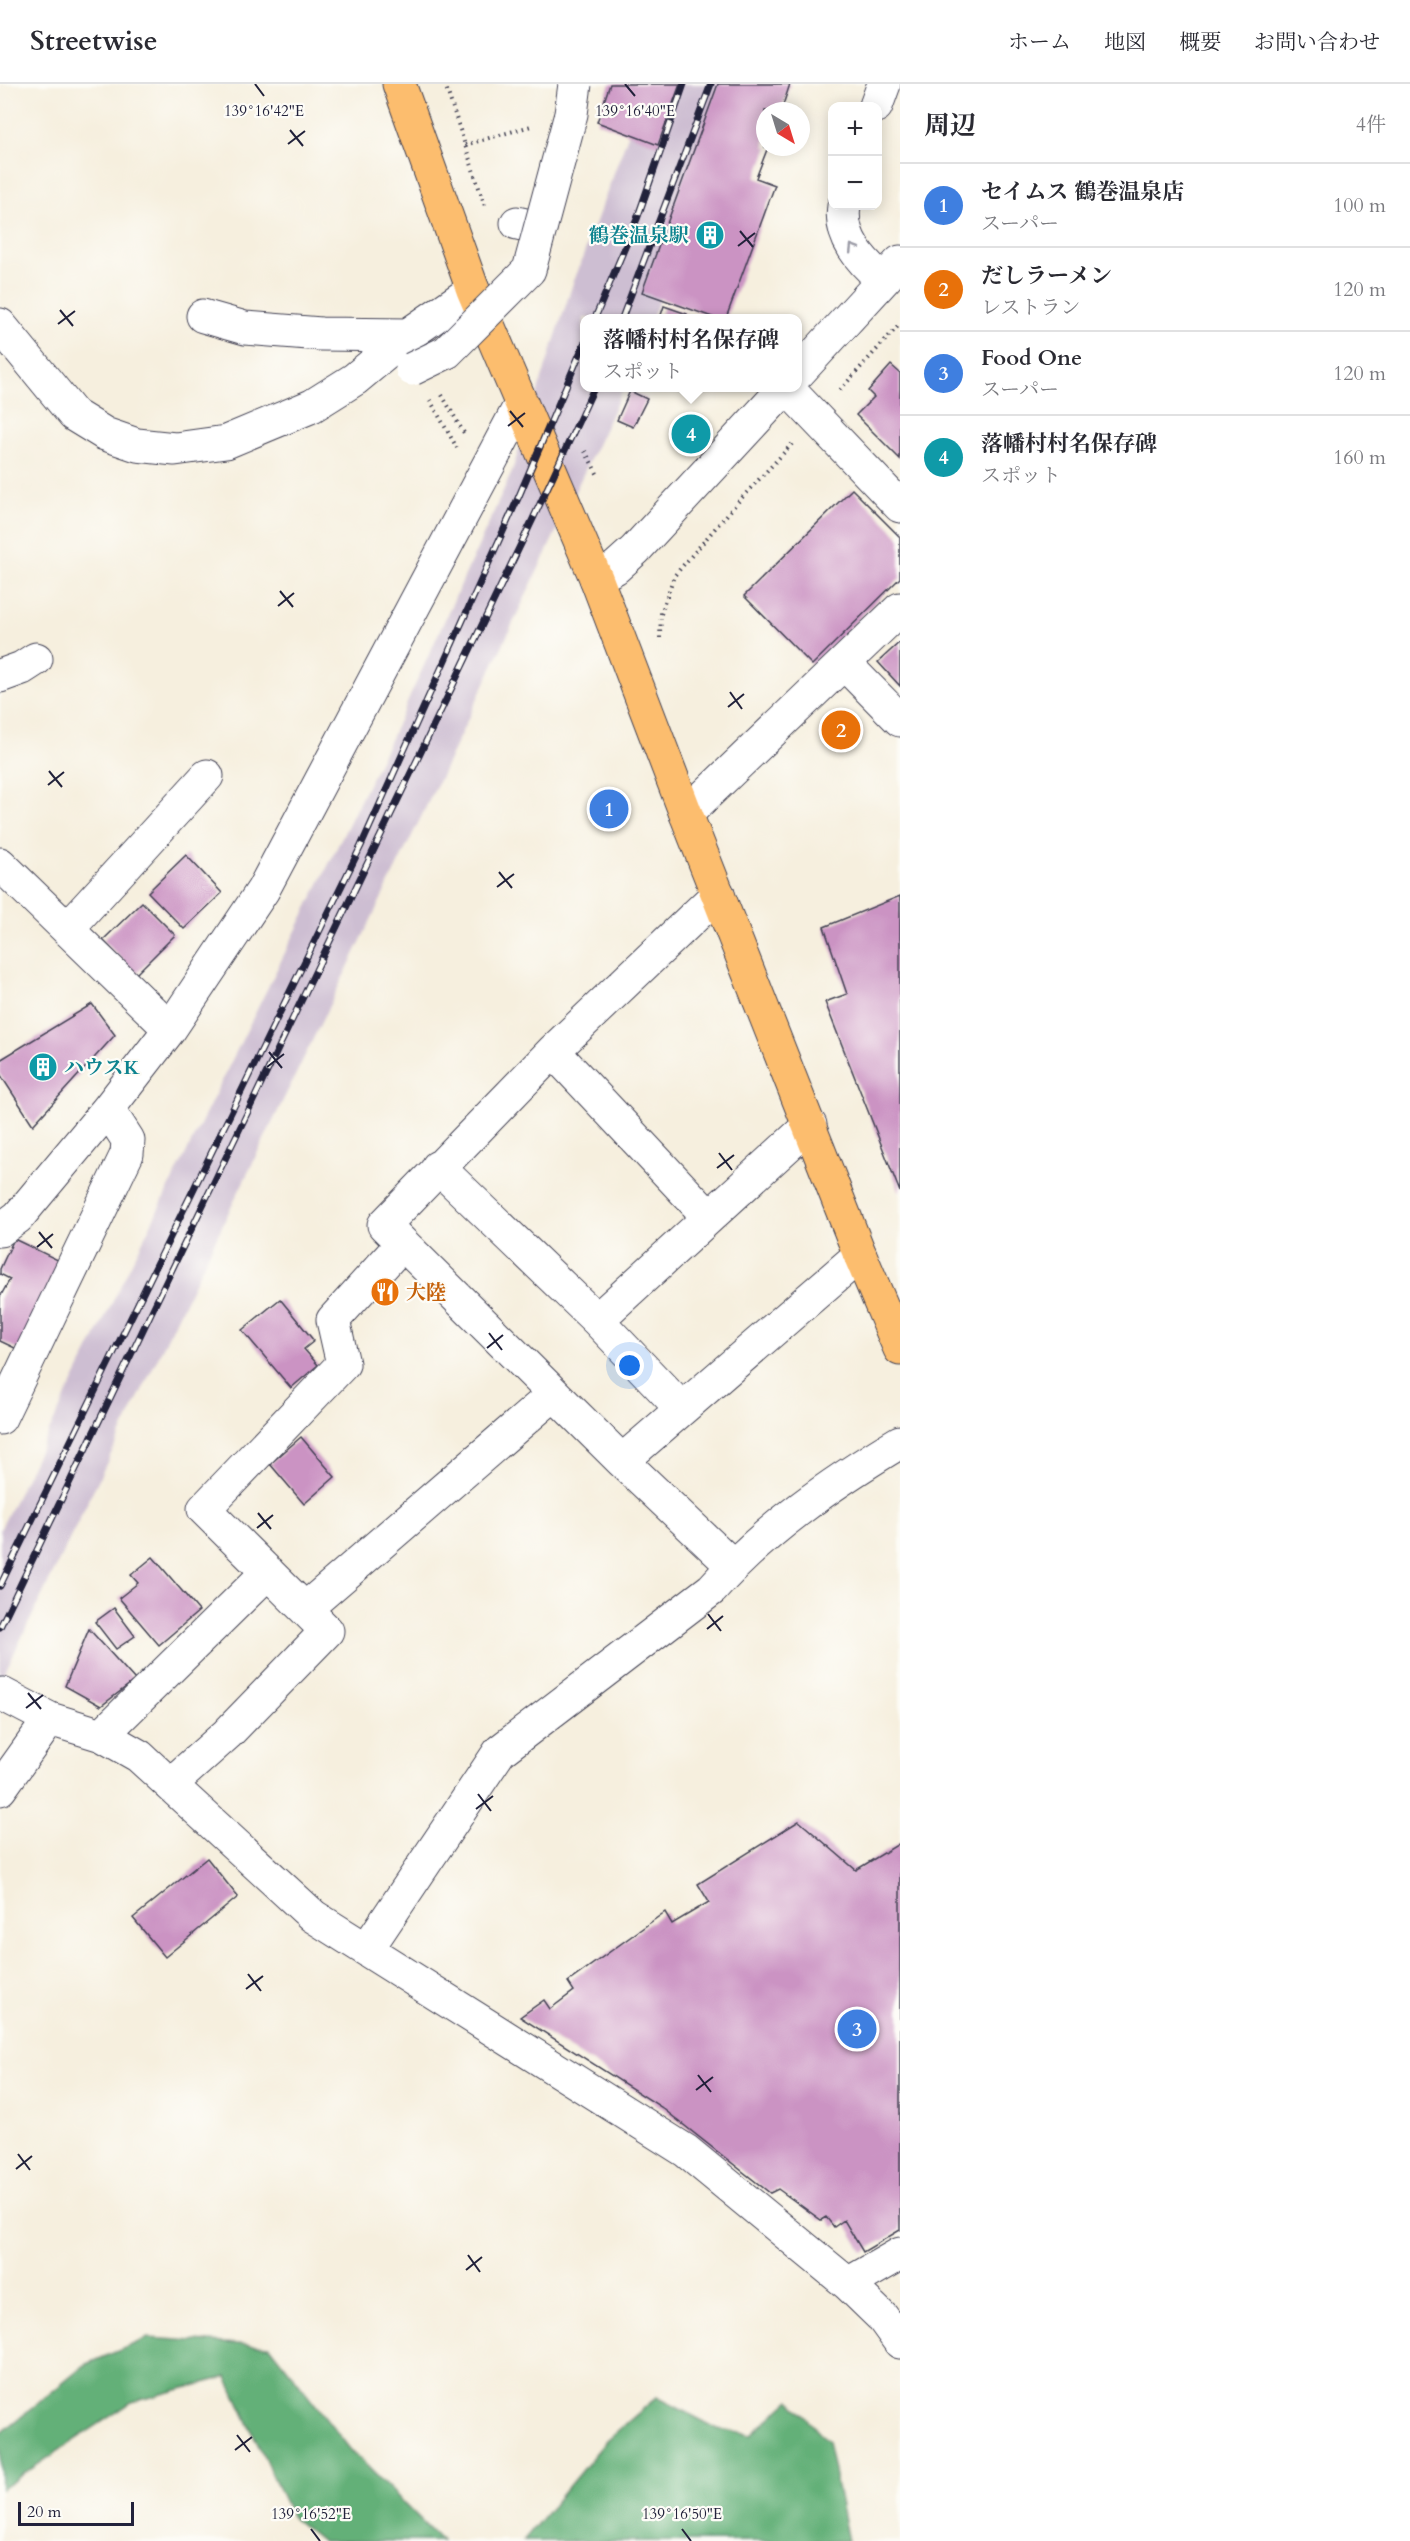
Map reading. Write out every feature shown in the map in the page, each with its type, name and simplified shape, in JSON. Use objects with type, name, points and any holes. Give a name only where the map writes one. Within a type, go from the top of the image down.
[{"type":"main road","points":[[399,84],[473,290],[596,578],[686,814],[860,1255],[900,1349]]},
{"type":"street","points":[[418,366],[447,352],[529,270],[529,226],[571,114],[575,84]]},
{"type":"street","points":[[877,102],[884,84]]},
{"type":"street","points":[[802,370],[891,271],[863,262],[848,239],[843,210]]},
{"type":"street","points":[[0,325],[74,415],[105,434],[126,442],[176,449],[226,442],[312,406],[355,379],[408,335],[473,290]]},
{"type":"street","points":[[203,316],[256,328],[321,334],[408,335]]},
{"type":"street","points":[[596,578],[615,568],[635,550],[781,392]]},
{"type":"street","points":[[791,392],[900,506]]},
{"type":"street","points":[[0,1230],[18,1217],[108,1109],[170,1029],[263,890],[521,404]]},
{"type":"street","points":[[686,814],[900,609]]},
{"type":"street","points":[[0,676],[22,668],[36,659]]},
{"type":"street","points":[[844,663],[900,720]]},
{"type":"street","points":[[68,928],[207,776]]},
{"type":"street","points":[[0,864],[170,1029]]},
{"type":"street","points":[[718,894],[553,1051],[384,1225],[622,1461],[733,1566]]},
{"type":"street","points":[[553,1051],[709,1217]]},
{"type":"street","points":[[0,1418],[128,1154],[128,1140],[108,1109]]},
{"type":"street","points":[[597,1320],[810,1125]]},
{"type":"street","points":[[438,1167],[597,1320],[682,1408]]},
{"type":"street","points":[[171,1784],[227,1734],[327,1631],[204,1509],[343,1364],[333,1320],[402,1244]]},
{"type":"street","points":[[622,1461],[860,1255]]},
{"type":"street","points":[[305,1609],[554,1394]]},
{"type":"street","points":[[366,1949],[500,1750],[712,1589],[733,1566],[834,1482],[900,1442]]},
{"type":"street","points":[[102,1735],[268,1572]]},
{"type":"street","points":[[2,1694],[50,1719],[102,1735],[139,1756],[313,1917],[686,2151],[849,2284],[882,2318],[900,2342]]},
{"type":"street","points":[[0,1789],[50,1719]]},
{"type":"street","points":[[849,2284],[900,2254]]},
{"type":"path","points":[[465,145],[542,123]]},
{"type":"path","points":[[833,398],[900,324]]},
{"type":"path","points":[[418,366],[469,442]]},
{"type":"path","points":[[418,366],[461,456]]},
{"type":"path","points":[[659,644],[661,614],[674,576],[793,443]]},
{"type":"shaded area","points":[[647,84],[748,84],[654,314],[580,314],[580,392],[622,392],[620,396],[441,776],[0,1682],[0,1530],[392,736],[511,474],[572,286]]},
{"type":"green space","points":[[148,2338],[270,2346],[350,2449],[442,2541],[322,2541],[291,2516],[227,2377],[132,2402],[1,2489],[0,2434],[85,2365]]},
{"type":"green space","points":[[657,2397],[718,2429],[751,2435],[790,2400],[828,2441],[848,2541],[523,2541],[606,2441]]},
{"type":"building","points":[[610,84],[680,84],[658,145],[597,122]]},
{"type":"building","name":"鶴巻温泉駅","points":[[718,84],[790,84],[784,102],[756,102],[756,156],[765,156],[756,178],[775,185],[727,314],[704,314],[642,292]]},
{"type":"building","points":[[664,306],[687,314],[661,314]]},
{"type":"building","points":[[891,365],[900,373],[900,459],[856,415],[874,397],[868,391]]},
{"type":"building","points":[[630,392],[647,399],[633,427],[617,420]]},
{"type":"building","points":[[852,489],[900,537],[900,578],[812,665],[744,596]]},
{"type":"building","points":[[900,642],[900,686],[878,662]]},
{"type":"building","points":[[186,855],[222,893],[184,929],[148,892]]},
{"type":"building","points":[[900,896],[900,1192],[825,1002],[847,994],[824,927]]},
{"type":"building","points":[[142,902],[175,935],[136,974],[103,940]]},
{"type":"building","name":"ハウスK","points":[[92,1004],[115,1035],[33,1125],[0,1074],[0,1060]]},
{"type":"building","points":[[14,1239],[62,1262],[19,1350],[0,1341],[0,1297],[10,1279],[0,1274],[0,1269]]},
{"type":"building","points":[[280,1299],[314,1341],[304,1349],[318,1365],[291,1388],[242,1330]]},
{"type":"building","points":[[301,1437],[335,1477],[304,1504],[270,1464]]},
{"type":"building","points":[[153,1557],[199,1611],[159,1645],[119,1598],[138,1583],[131,1575]]},
{"type":"building","points":[[114,1608],[135,1636],[116,1649],[95,1622]]},
{"type":"building","points":[[89,1629],[135,1680],[101,1706],[65,1686]]},
{"type":"building","points":[[799,1821],[856,1870],[900,1843],[900,2230],[863,2252],[844,2220],[834,2227],[826,2217],[821,2220],[778,2189],[770,2193],[661,2107],[520,2017],[544,2000],[550,2009],[574,1991],[568,1982],[665,1912],[672,1924],[709,1902],[698,1884]]},
{"type":"building","points":[[207,1858],[238,1897],[165,1957],[133,1918]]},
{"type":"railway","points":[[597,314],[637,219],[684,84]]},
{"type":"railway","points":[[624,314],[711,84]]},
{"type":"railway","points":[[0,1586],[361,846],[519,496],[580,353]]},
{"type":"railway","points":[[0,1627],[592,392]]},
{"type":"place","name":"鶴巻温泉駅","points":[[710,235]]},
{"type":"place","name":"落幡村村名保存碑","points":[[691,434]]},
{"type":"place","name":"だしラーメン","points":[[841,730]]},
{"type":"place","name":"セイムス 鶴巻温泉店","points":[[609,809]]},
{"type":"place","name":"ハウスK","points":[[43,1067]]},
{"type":"place","name":"大陸","points":[[385,1292]]},
{"type":"place","name":"Food One","points":[[857,2029]]}]
